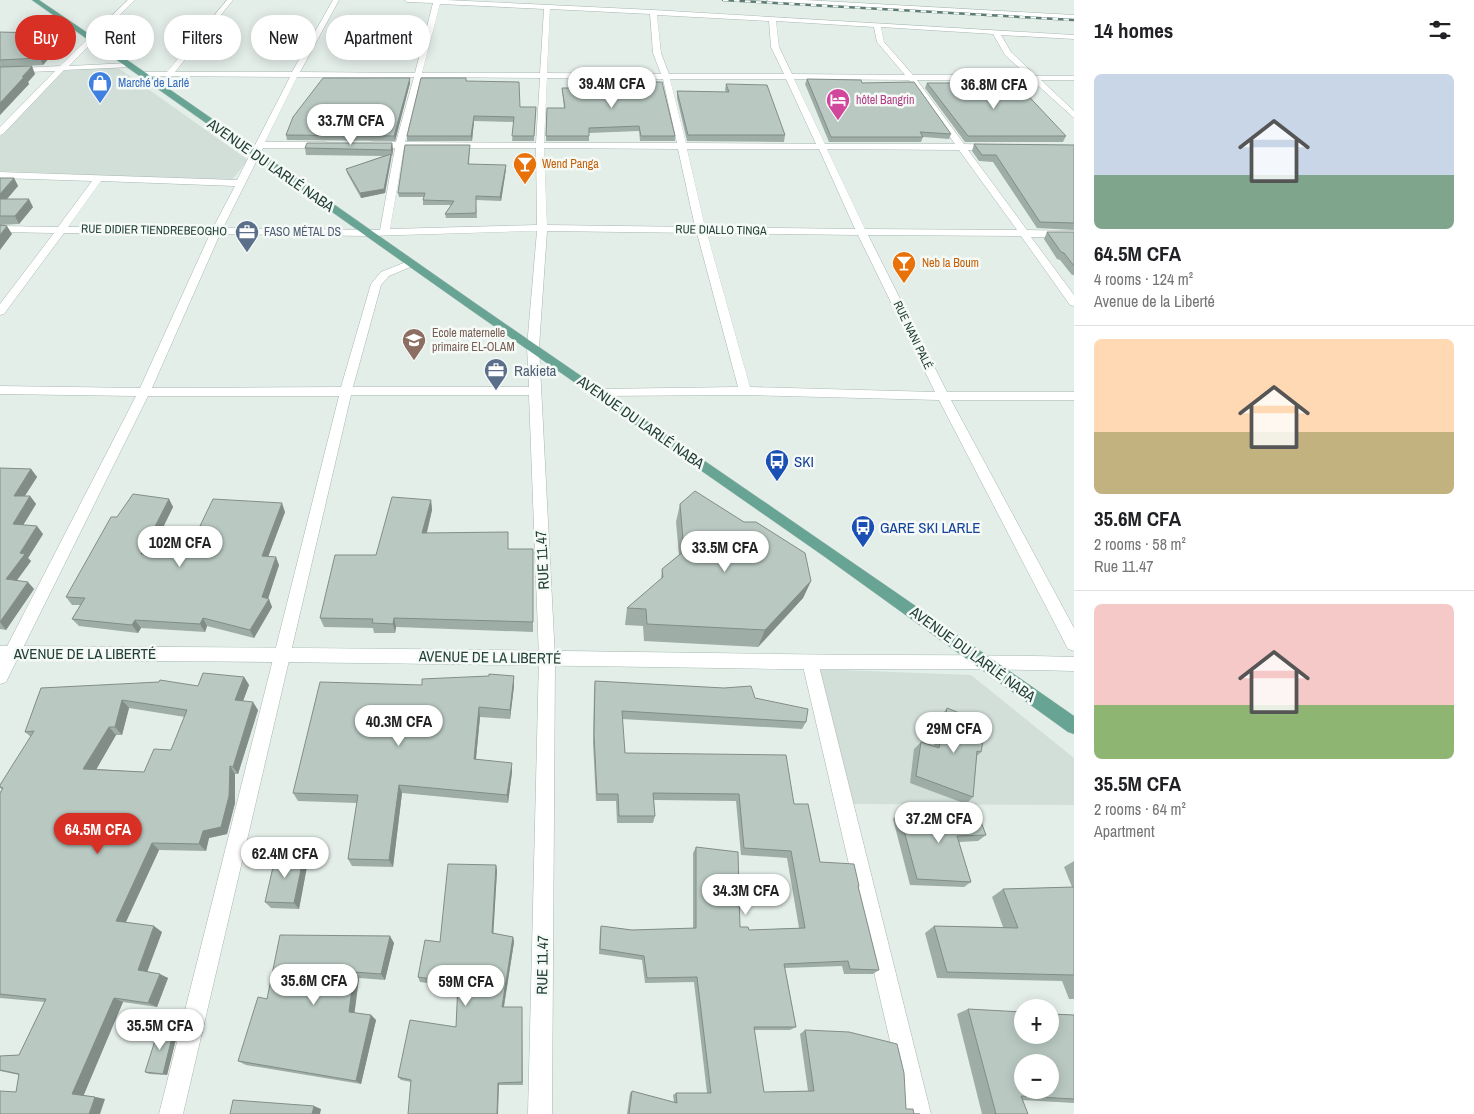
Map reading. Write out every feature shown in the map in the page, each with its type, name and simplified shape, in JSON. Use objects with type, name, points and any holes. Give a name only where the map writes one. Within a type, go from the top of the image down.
[{"type":"main road","name":"AVENUE DU LARLÉ NABA","points":[[34,0],[86,35]]},
{"type":"main road","name":"AVENUE DU LARLÉ NABA","points":[[122,60],[214,126],[258,149],[368,233],[838,558],[1074,726]]},
{"type":"street","points":[[116,15],[132,0]]},
{"type":"street","points":[[169,74],[230,0]]},
{"type":"street","points":[[0,677],[6,653],[144,392],[240,183],[295,74],[336,0]]},
{"type":"street","points":[[407,0],[652,12],[1074,37]]},
{"type":"street","points":[[770,0],[1074,17]]},
{"type":"street","points":[[385,232],[400,145],[437,2]]},
{"type":"street","name":"RUE 11.47","points":[[540,1114],[547,658],[533,347],[542,228],[540,146],[547,7]]},
{"type":"street","points":[[652,12],[657,53],[666,76],[701,229],[745,392]]},
{"type":"street","name":"RUE NANI PALÉ","points":[[772,19],[774,43],[862,232],[943,396],[1074,644]]},
{"type":"street","points":[[877,26],[881,42],[911,77],[1074,303]]},
{"type":"street","points":[[996,33],[1008,53],[1074,116]]},
{"type":"street","points":[[0,132],[86,43]]},
{"type":"street","points":[[0,71],[129,65]]},
{"type":"street","points":[[144,74],[1074,78]]},
{"type":"street","points":[[258,149],[340,145]]},
{"type":"street","points":[[360,145],[999,147]]},
{"type":"street","points":[[0,176],[240,183]]},
{"type":"street","points":[[0,312],[99,178]]},
{"type":"street","name":"RUE DIDIER TIENDREBEOGHO","points":[[0,229],[61,228],[368,233]]},
{"type":"street","name":"RUE DIALLO TINGA","points":[[368,233],[542,228],[1074,234]]},
{"type":"street","points":[[171,1114],[284,654],[346,391],[376,284],[385,274],[411,263]]},
{"type":"street","points":[[0,390],[534,392]]},
{"type":"street","points":[[599,393],[745,392],[943,396],[1074,396]]},
{"type":"street","name":"AVENUE DE LA LIBERTÉ","points":[[6,653],[284,654],[810,662],[981,661],[1074,664]]},
{"type":"street","points":[[810,662],[919,1114]]},
{"type":"shaded area","name":"Marché de Larlé","points":[[117,67],[248,160],[231,181],[0,171],[0,137],[62,71]]},
{"type":"shaded area","points":[[816,669],[971,675],[1074,758],[1074,805],[848,804]]},
{"type":"building","points":[[0,32],[15,32],[15,59],[0,60]]},
{"type":"building","points":[[32,66],[22,77],[25,76],[0,103],[0,67]]},
{"type":"building","points":[[323,78],[410,78],[394,136],[286,135],[293,117]]},
{"type":"building","points":[[421,78],[466,78],[466,81],[519,82],[520,107],[536,107],[534,136],[512,136],[514,117],[474,116],[471,136],[407,136]]},
{"type":"building","points":[[611,78],[637,79],[637,82],[662,82],[675,136],[641,136],[639,126],[589,128],[589,136],[546,136],[547,108],[565,108],[562,88],[573,88],[574,83],[610,82]]},
{"type":"building","points":[[807,79],[861,80],[862,83],[914,82],[951,134],[920,132],[923,137],[831,137]]},
{"type":"building","points":[[927,83],[989,83],[991,86],[1019,86],[1066,136],[968,136]]},
{"type":"building","points":[[726,84],[767,85],[785,135],[688,135],[677,91],[729,92]]},
{"type":"building","points":[[307,143],[392,143],[391,150],[305,148]]},
{"type":"building","points":[[974,144],[1074,145],[1074,223],[1040,222],[996,155],[982,155]]},
{"type":"building","points":[[405,145],[470,145],[468,164],[506,165],[500,197],[476,196],[476,213],[445,214],[454,201],[423,200],[425,193],[398,193]]},
{"type":"building","points":[[391,154],[384,189],[360,193],[346,169]]},
{"type":"building","points":[[0,178],[14,178],[0,194]]},
{"type":"building","points":[[0,199],[29,199],[15,216],[0,216]]},
{"type":"building","points":[[0,225],[7,226],[0,235]]},
{"type":"building","points":[[1047,232],[1074,232],[1074,266],[1064,253],[1061,252]]},
{"type":"building","points":[[0,468],[31,469],[14,496],[30,496],[13,524],[37,526],[20,553],[25,554],[6,579],[28,582],[0,622]]},
{"type":"building","points":[[695,491],[744,522],[756,522],[805,553],[811,581],[765,630],[647,624],[646,609],[627,608],[663,577],[662,569],[684,551],[680,504]]},
{"type":"building","points":[[133,494],[169,499],[141,554],[186,555],[213,499],[282,503],[262,556],[276,557],[262,597],[269,599],[250,630],[203,618],[200,624],[135,620],[132,625],[72,619],[85,598],[66,597],[111,517],[117,517]]},
{"type":"building","points":[[392,497],[431,500],[422,533],[508,532],[508,549],[533,549],[533,622],[394,618],[393,624],[372,623],[373,619],[320,618],[335,555],[376,555]]},
{"type":"building","points":[[203,673],[244,677],[235,700],[253,702],[233,767],[230,766],[229,796],[221,827],[203,831],[199,844],[152,843],[116,921],[154,926],[138,970],[160,974],[148,1003],[114,998],[72,1094],[95,1097],[89,1114],[0,1114],[0,1091],[16,1092],[19,1074],[0,1070],[0,1056],[19,1055],[46,999],[0,994],[0,793],[3,788],[0,785],[34,731],[25,732],[41,688],[159,682],[160,680],[198,686]],"holes":[[[122,700],[187,710],[171,750],[154,749],[144,772],[83,769],[109,727],[115,727]]]},
{"type":"building","points":[[489,674],[514,676],[510,710],[479,707],[474,759],[512,763],[507,795],[399,785],[389,860],[348,859],[358,795],[293,793],[320,682],[422,685],[422,679],[489,676]]},
{"type":"building","points":[[595,681],[724,688],[751,686],[755,698],[808,709],[806,722],[622,711],[625,753],[786,755],[794,804],[808,804],[820,862],[854,864],[879,970],[850,969],[848,961],[784,964],[796,1027],[754,1027],[764,1092],[814,1091],[805,1030],[849,1032],[897,1044],[904,1073],[906,1109],[913,1109],[914,1114],[629,1114],[632,1091],[677,1103],[676,1093],[711,1093],[697,977],[647,978],[644,956],[600,949],[601,926],[632,930],[696,928],[696,847],[738,852],[740,927],[748,927],[749,930],[805,928],[791,851],[744,848],[739,794],[653,793],[655,816],[619,816],[618,794],[597,794],[594,735]]},
{"type":"building","points":[[947,708],[986,724],[981,752],[977,751],[973,797],[916,776],[921,742],[939,748]]},
{"type":"building","points":[[899,812],[978,814],[986,835],[957,836],[971,882],[917,879]]},
{"type":"building","points":[[276,854],[304,855],[294,903],[265,902]]},
{"type":"building","points":[[448,864],[496,865],[492,933],[513,937],[502,1007],[522,1007],[522,1082],[498,1083],[497,1114],[408,1114],[411,1080],[398,1077],[410,1020],[456,1027],[458,983],[418,977],[425,940],[440,942]]},
{"type":"building","points":[[1074,887],[1074,975],[947,972],[934,926],[1018,928],[1003,889]]},
{"type":"building","points":[[280,935],[390,936],[381,974],[354,972],[349,1012],[371,1015],[356,1081],[238,1061],[258,997],[267,999]]},
{"type":"building","points":[[968,1009],[1014,1012],[1014,1044],[1059,1044],[1059,1014],[1074,1015],[1074,1099],[1059,1098],[1059,1054],[1014,1054],[1014,1099],[1022,1099],[1028,1114],[996,1114]]},
{"type":"building","points":[[159,1028],[174,1029],[163,1074],[145,1072]]},
{"type":"building","points":[[233,1100],[314,1106],[312,1114],[230,1114]]},
{"type":"railway","points":[[723,0],[1074,20]]},
{"type":"place","name":"Marché de Larlé","points":[[100,104]]},
{"type":"place","name":"hôtel Bangrin","points":[[838,121]]},
{"type":"place","name":"Wend Panga","points":[[525,185]]},
{"type":"place","name":"FASO MÉTAL DS","points":[[247,253]]},
{"type":"place","name":"Neb la Boum","points":[[904,284]]},
{"type":"place","name":"Ecole maternelle primaire EL-OLAM","points":[[414,361]]},
{"type":"place","name":"Rakieta","points":[[496,391]]},
{"type":"place","name":"SKI","points":[[777,482]]},
{"type":"place","name":"GARE SKI LARLE","points":[[863,548]]}]
